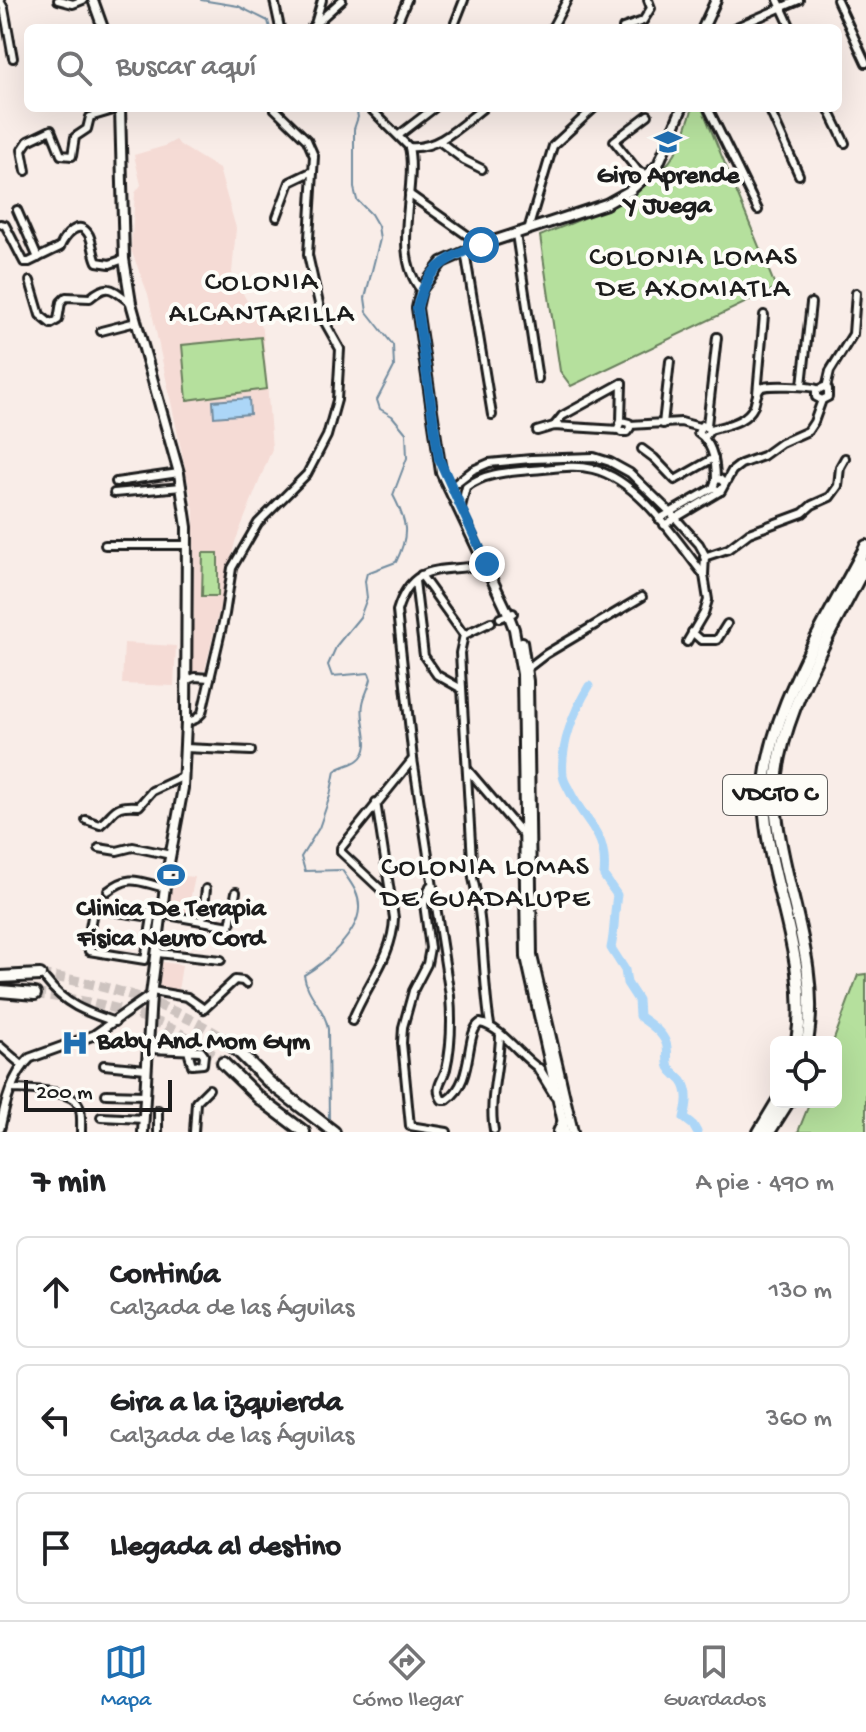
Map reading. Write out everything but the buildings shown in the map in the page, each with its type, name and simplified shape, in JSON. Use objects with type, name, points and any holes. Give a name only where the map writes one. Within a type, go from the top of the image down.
[{"type":"highway","points":[[849,579],[866,534]]},
{"type":"highway","name":"VDCTO C","points":[[797,1036],[800,997],[797,970],[764,812],[766,774],[773,734],[785,702],[866,546]]},
{"type":"highway","name":"VDCTO C","points":[[808,1036],[811,998],[808,972],[775,812],[775,781],[782,742],[794,709],[866,564]]},
{"type":"highway","points":[[0,977],[43,978]]},
{"type":"highway","points":[[0,991],[35,994]]},
{"type":"highway","points":[[228,1041],[270,1083],[334,1132]]},
{"type":"highway","points":[[223,1063],[259,1098],[304,1132]]},
{"type":"highway","points":[[759,1132],[773,1108]]},
{"type":"highway","points":[[769,1132],[784,1108]]},
{"type":"main road","points":[[93,0],[102,24]]},
{"type":"main road","points":[[705,24],[716,0]]},
{"type":"main road","points":[[120,112],[124,259],[131,303],[179,473],[186,545],[184,776],[165,888],[152,993],[143,1132]]},
{"type":"main road","points":[[486,565],[447,490],[441,472],[417,308],[421,290],[442,262],[465,251],[606,204],[623,195],[658,165],[680,112]]},
{"type":"main road","points":[[439,459],[507,615],[524,671],[526,957],[573,1132]]},
{"type":"main road","points":[[539,1069],[557,1098]]},
{"type":"main road","points":[[555,1072],[562,1129]]},
{"type":"street","points":[[58,0],[73,4],[83,0]]},
{"type":"street","points":[[274,0],[279,24]]},
{"type":"street","points":[[314,24],[322,0]]},
{"type":"street","points":[[315,24],[342,0]]},
{"type":"street","points":[[397,24],[407,0]]},
{"type":"street","points":[[455,24],[464,0]]},
{"type":"street","points":[[554,24],[567,0]]},
{"type":"street","points":[[634,24],[649,15],[651,5],[648,0]]},
{"type":"street","points":[[742,24],[779,4],[799,0]]},
{"type":"street","points":[[837,0],[866,63]]},
{"type":"street","points":[[0,1],[13,58]]},
{"type":"street","points":[[779,4],[789,24]]},
{"type":"street","points":[[26,171],[22,150],[28,141],[51,130],[59,153],[72,156],[75,137],[87,129],[90,117],[111,112]]},
{"type":"street","points":[[186,723],[202,713],[225,614],[232,568],[258,523],[307,474],[335,413],[340,349],[322,317],[308,255],[314,156],[307,140],[278,112]]},
{"type":"street","points":[[374,112],[409,147],[409,264],[421,290]]},
{"type":"street","points":[[417,112],[420,119]]},
{"type":"street","points":[[399,135],[429,112]]},
{"type":"street","points":[[409,147],[424,148],[439,141],[478,112]]},
{"type":"street","points":[[528,230],[553,146],[590,112]]},
{"type":"street","points":[[710,112],[758,210]]},
{"type":"street","points":[[771,112],[799,175]]},
{"type":"street","points":[[830,112],[845,143]]},
{"type":"street","points":[[648,115],[614,141],[638,171],[648,175]]},
{"type":"street","points":[[439,141],[482,169]]},
{"type":"street","points":[[277,217],[290,182],[313,171]]},
{"type":"street","points":[[408,194],[481,245]]},
{"type":"street","points":[[17,210],[38,258]]},
{"type":"street","points":[[0,224],[5,225],[24,262],[60,247],[65,235],[78,228],[89,234],[97,262],[110,264],[124,259]]},
{"type":"street","points":[[516,234],[538,379]]},
{"type":"street","points":[[465,251],[492,415]]},
{"type":"street","points":[[30,281],[40,315],[51,324],[58,320],[61,302],[66,297],[90,298],[106,288],[131,303]]},
{"type":"street","points":[[661,522],[723,487],[741,464],[763,456],[781,443],[808,431],[818,416],[822,400],[828,397],[826,388],[830,371],[853,334],[856,293]]},
{"type":"street","points":[[802,385],[811,303]]},
{"type":"street","points":[[621,421],[630,425],[681,422],[705,427],[736,422],[747,416],[757,394],[764,315]]},
{"type":"street","points":[[101,331],[136,322]]},
{"type":"street","points":[[715,484],[714,458],[705,437],[709,435],[705,427],[717,337]]},
{"type":"street","points":[[663,424],[670,361]]},
{"type":"street","points":[[554,426],[562,416],[622,383],[619,430]]},
{"type":"street","points":[[757,394],[768,385],[826,388]]},
{"type":"street","points":[[817,389],[816,397],[822,400]]},
{"type":"street","points":[[537,431],[554,426],[627,432],[630,425]]},
{"type":"street","points":[[642,449],[675,480],[714,458]]},
{"type":"street","points":[[451,487],[489,463],[576,456],[594,457],[630,473],[669,511],[678,513],[705,555],[708,600],[687,642]]},
{"type":"street","points":[[694,563],[705,555],[728,549],[749,533],[803,513],[830,497],[838,486],[840,467],[845,458]]},
{"type":"street","points":[[466,487],[487,476],[511,472],[578,467],[593,469],[621,481],[661,522],[704,575]]},
{"type":"street","points":[[116,482],[179,473]]},
{"type":"street","points":[[461,479],[466,487],[461,507]]},
{"type":"street","points":[[715,484],[723,487]]},
{"type":"street","points":[[678,513],[715,484]]},
{"type":"street","points":[[114,493],[182,487]]},
{"type":"street","points":[[661,522],[669,511]]},
{"type":"street","points":[[688,554],[699,544]]},
{"type":"street","points":[[105,545],[186,545]]},
{"type":"street","points":[[486,565],[421,575],[403,591],[397,611],[413,759],[453,1030],[444,1075],[437,1088],[442,1100],[454,1096],[469,1065],[475,1026],[480,1023],[490,1025],[539,1069],[555,1072]]},
{"type":"street","points":[[421,575],[464,635],[460,653],[460,688],[473,878],[481,911],[484,989],[490,1025]]},
{"type":"street","points":[[415,581],[424,656],[437,675],[460,688]]},
{"type":"street","points":[[524,671],[642,597]]},
{"type":"street","points":[[464,635],[491,622]]},
{"type":"street","points":[[692,632],[701,640],[717,640],[727,624]]},
{"type":"street","points":[[185,681],[195,677],[210,678]]},
{"type":"street","points":[[185,748],[251,751]]},
{"type":"street","points":[[391,899],[341,852],[345,841],[413,759]]},
{"type":"street","points":[[467,769],[526,838]]},
{"type":"street","points":[[86,820],[100,825],[114,809],[123,805],[139,806],[152,791],[184,776]]},
{"type":"street","points":[[352,1021],[390,948],[394,931],[376,802]]},
{"type":"street","points":[[99,848],[117,851],[133,847],[171,855]]},
{"type":"street","points":[[108,891],[128,879],[165,888]]},
{"type":"street","points":[[432,882],[424,904],[430,948],[427,964],[413,991],[402,1043],[410,1126],[447,1132]]},
{"type":"street","points":[[202,921],[206,889]]},
{"type":"street","points":[[129,908],[230,926],[236,892]]},
{"type":"street","points":[[93,911],[152,916],[148,946],[144,961],[89,951],[87,945],[93,911]]},
{"type":"street","points":[[148,946],[221,960]]},
{"type":"street","points":[[43,978],[58,996],[84,1011],[115,1022]]},
{"type":"street","points":[[0,1128],[22,1065],[38,1054],[94,1035],[152,993],[187,997],[204,1009],[235,980],[246,984]]},
{"type":"street","points":[[494,1130],[492,1119],[500,1034]]},
{"type":"street","points":[[0,1046],[22,1065]]},
{"type":"street","points":[[148,1049],[188,1051]]},
{"type":"street","points":[[104,1065],[146,1069]]},
{"type":"street","points":[[12,1089],[53,1092],[74,1098],[80,1107],[81,1132]]},
{"type":"street","points":[[194,1132],[196,1102],[209,1089]]},
{"type":"street","points":[[106,1094],[145,1095]]},
{"type":"street","points":[[158,1110],[158,1132]]},
{"type":"street","points":[[101,1117],[144,1119]]},
{"type":"shaded area","points":[[176,140],[219,169],[236,228],[232,273],[263,331],[272,449],[235,542],[205,670],[189,673],[194,615],[194,510],[148,294],[131,250],[135,193],[141,185],[134,155]]},
{"type":"shaded area","points":[[124,643],[176,646],[174,686],[122,684]]},
{"type":"shaded area","points":[[172,875],[195,877],[187,914],[166,912]]},
{"type":"shaded area","points":[[162,962],[182,965],[178,991],[159,988]]},
{"type":"green space","points":[[692,112],[704,112],[776,288],[571,386],[560,371],[540,236],[597,212],[636,191],[653,179],[678,148]]},
{"type":"green space","points":[[261,337],[267,389],[187,400],[182,345]]},
{"type":"green space","points":[[203,553],[218,553],[218,596],[202,596]]},
{"type":"green space","points":[[866,974],[866,1132],[798,1132],[808,1108],[842,1108],[842,1036],[835,1036],[858,975]]},
{"type":"water","points":[[249,398],[250,414],[214,417],[213,401]]},
{"type":"waterway","points":[[201,0],[238,6],[269,24]]},
{"type":"waterway","points":[[329,1122],[328,1029],[304,975],[330,956],[346,938],[357,918],[359,903],[354,888],[342,870],[305,871],[301,857],[319,828],[335,771],[358,760],[363,755],[366,742],[362,711],[371,679],[369,673],[332,676],[328,665],[337,645],[360,617],[367,598],[367,573],[396,562],[405,536],[401,513],[393,495],[407,458],[406,433],[392,416],[380,409],[377,400],[394,367],[393,345],[367,312],[365,298],[380,239],[378,226],[357,200],[354,188],[357,112]]},
{"type":"waterway","points":[[589,686],[573,717],[566,740],[563,777],[600,840],[604,876],[617,895],[611,948],[638,1000],[639,1016],[664,1039],[669,1067],[686,1090],[684,1118],[697,1132]]},
{"type":"tunnel","points":[[40,975],[114,990],[162,1006],[228,1041]]},
{"type":"tunnel","points":[[35,994],[135,1014],[181,1034],[223,1063]]},
{"type":"place","name":"Giro Aprende Y Juega","points":[[668,142]]},
{"type":"place","name":"Clinica De Terapia Fisica Neuro Cord","points":[[171,875]]},
{"type":"place","name":"Baby And Mom Gym","points":[[75,1043]]},
{"type":"district","name":"COLONIA LOMAS DE AXOMIATLA","points":[[694,274]]},
{"type":"district","name":"COLONIA ALCANTARILLA","points":[[262,299]]},
{"type":"district","name":"COLONIA LOMAS DE GUADALUPE","points":[[486,884]]},
{"type":"route","points":[[481,245],[442,262],[421,290],[417,308],[439,459],[487,564]]}]
